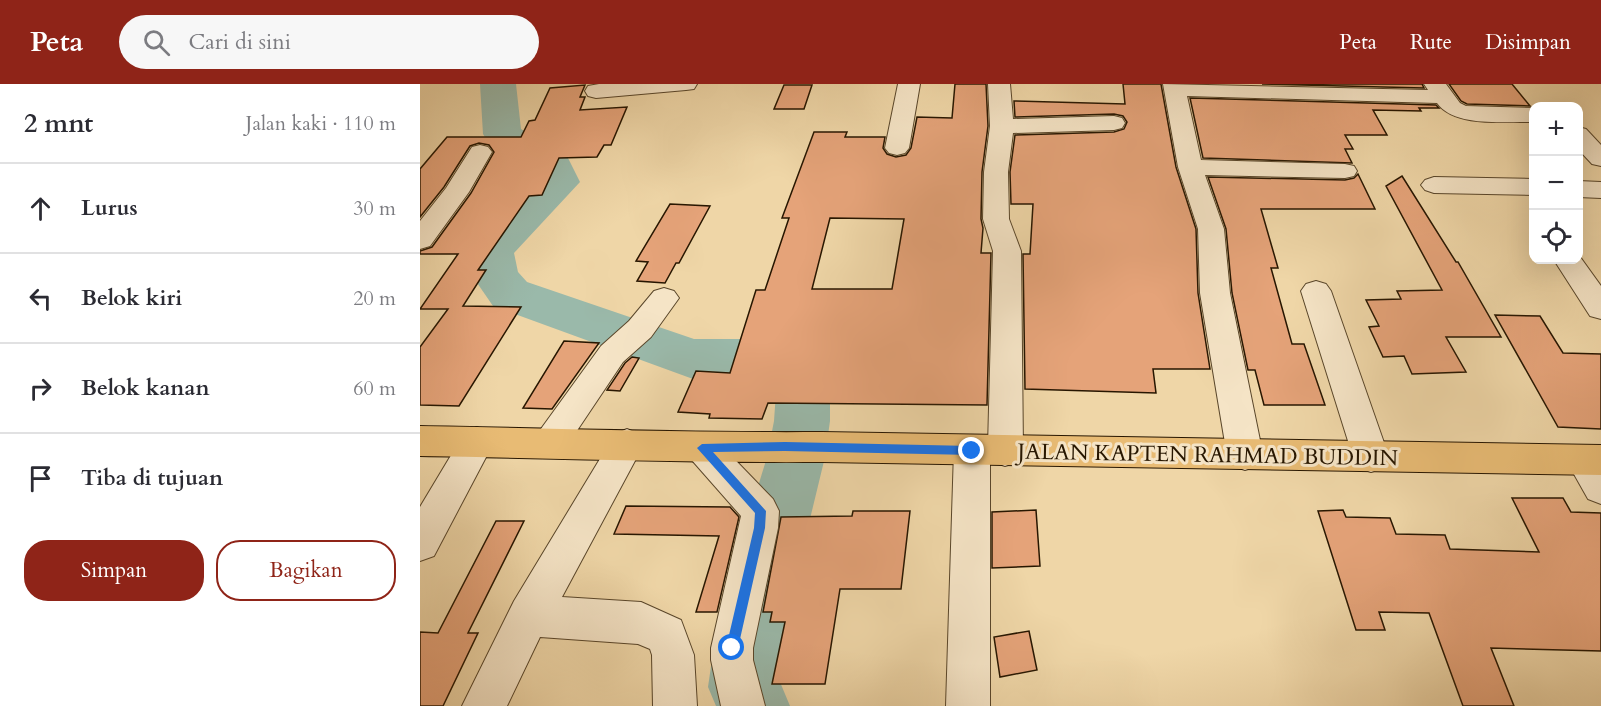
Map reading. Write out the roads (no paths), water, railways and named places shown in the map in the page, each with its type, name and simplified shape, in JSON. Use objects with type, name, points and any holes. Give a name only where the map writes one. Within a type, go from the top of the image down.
[{"type":"main road","name":"JALAN KAPTEN RAHMAD BUDDIN","points":[[420,441],[627,444],[702,448],[822,447],[1371,457],[1595,469]]},
{"type":"street","points":[[596,91],[686,84]]},
{"type":"street","points":[[897,148],[909,84]]},
{"type":"street","points":[[968,706],[988,451],[1007,251],[996,219],[996,172],[1002,126],[999,84]]},
{"type":"street","points":[[1245,455],[1215,293],[1211,229],[1190,167],[1174,86],[1439,90],[1452,108],[1462,113],[1529,115]]},
{"type":"street","points":[[1002,126],[1114,123]]},
{"type":"street","points":[[1583,139],[1601,159]]},
{"type":"street","points":[[420,240],[456,192],[480,152]]},
{"type":"street","points":[[1190,167],[1345,171]]},
{"type":"street","points":[[1434,185],[1525,187]]},
{"type":"street","points":[[1583,189],[1601,190]]},
{"type":"street","points":[[1571,264],[1601,308]]},
{"type":"street","points":[[1316,291],[1371,457]]},
{"type":"street","points":[[550,443],[612,354],[640,329],[664,298]]},
{"type":"street","points":[[420,543],[477,442]]},
{"type":"street","points":[[483,706],[529,616],[627,444]]},
{"type":"street","points":[[702,448],[760,511],[759,528],[732,648],[732,660],[743,706]]},
{"type":"street","points":[[529,616],[640,623],[666,635],[673,655],[675,706]]},
{"type":"waterway","points":[[498,84],[502,134],[553,164],[559,182],[491,250],[496,277],[510,294],[693,359],[763,359],[789,372],[803,385],[802,421],[796,457],[752,618],[744,687],[754,706]]}]
